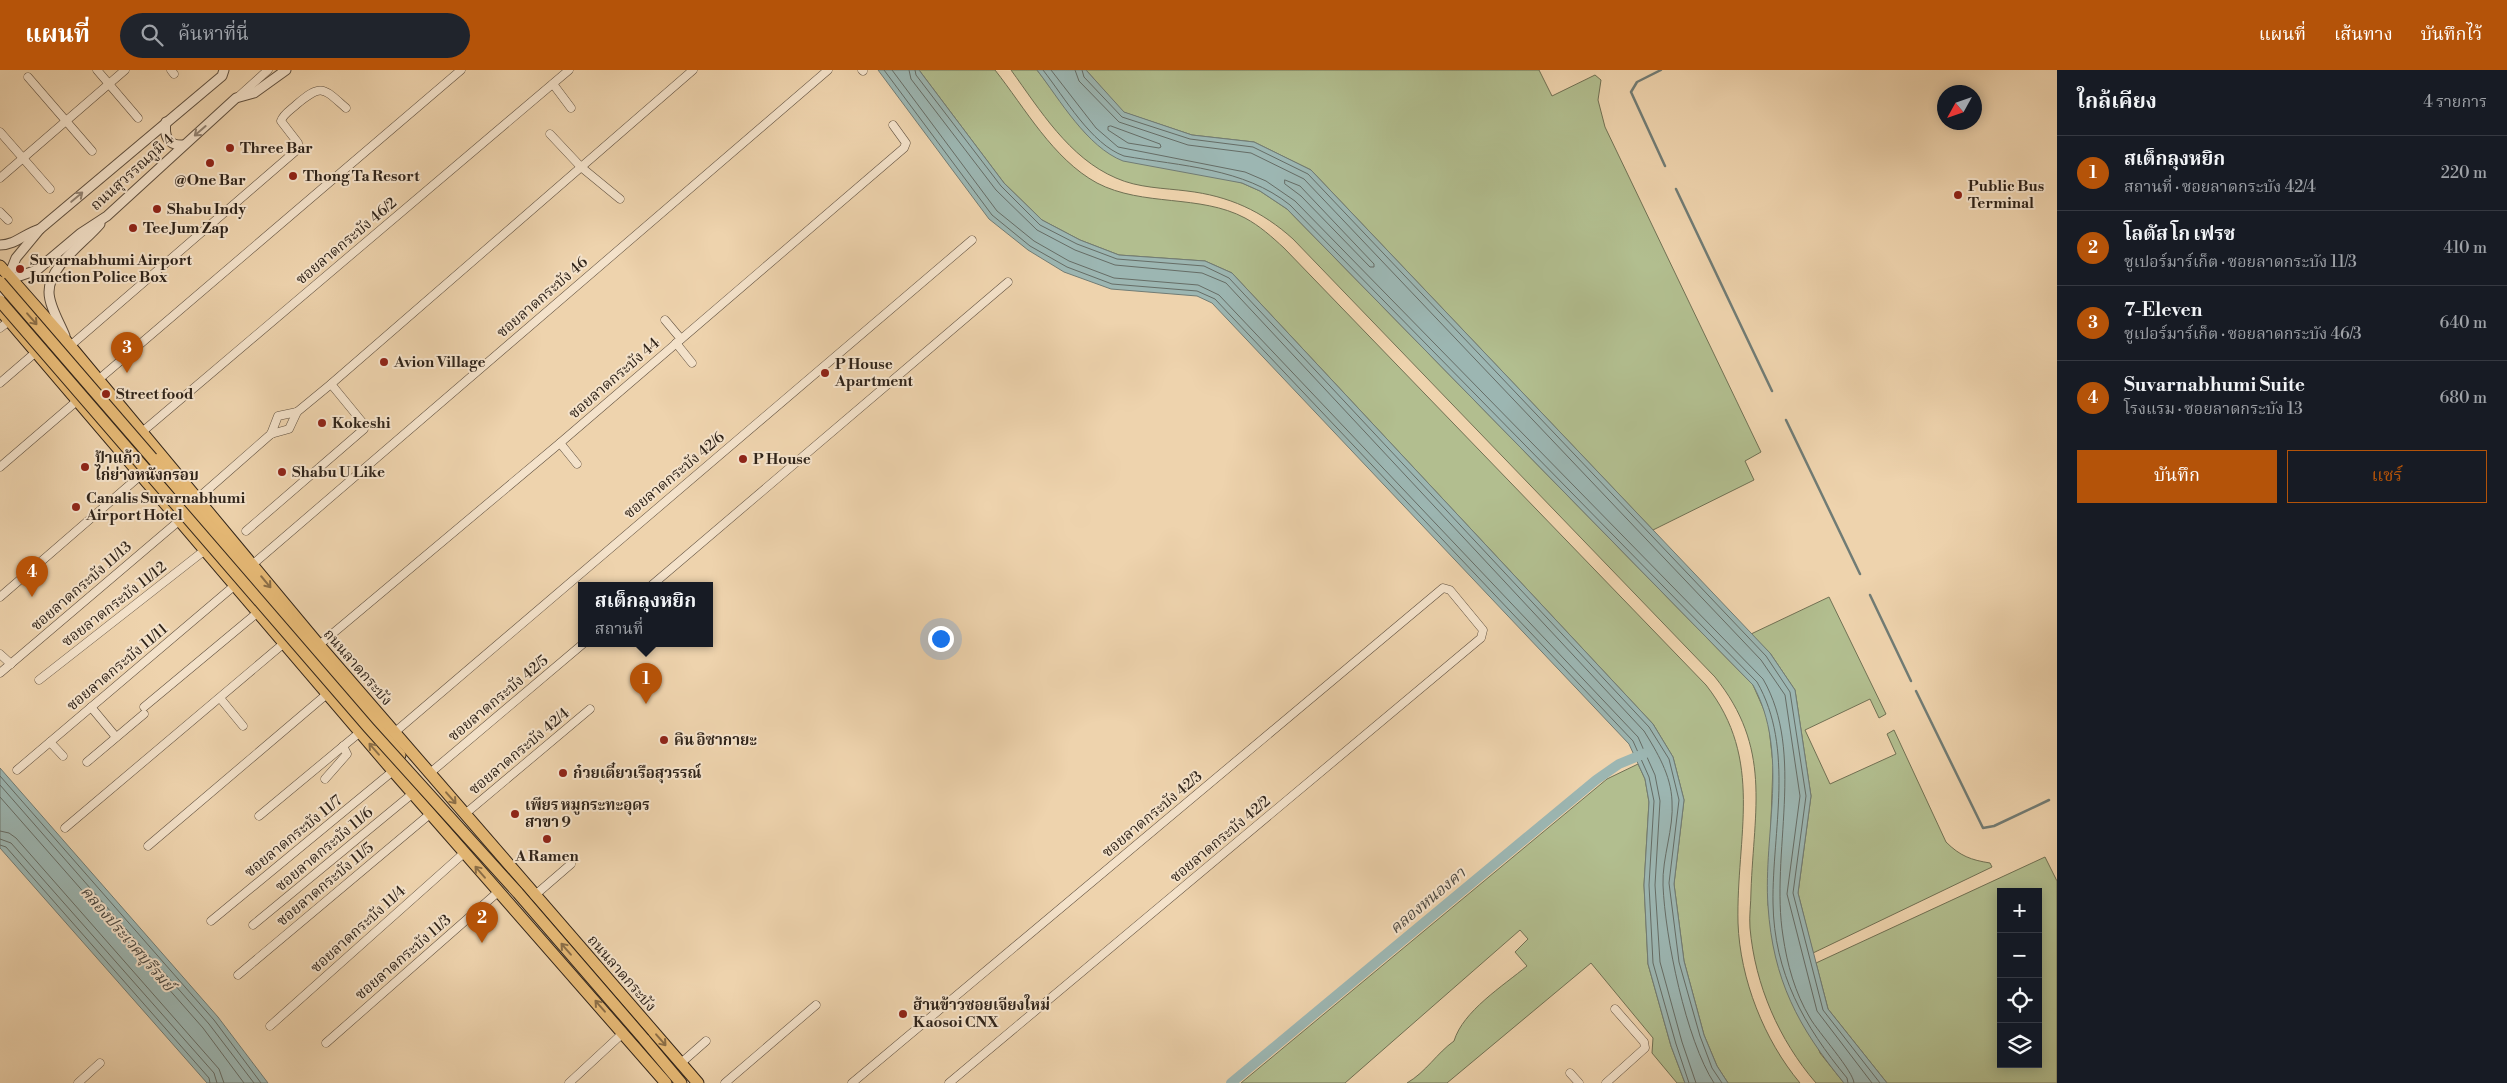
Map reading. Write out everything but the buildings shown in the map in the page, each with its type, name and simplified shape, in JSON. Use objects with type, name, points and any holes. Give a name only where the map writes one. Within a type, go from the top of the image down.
[{"type":"main road","name":"ถนนลาดกระบัง","points":[[0,266],[5,280],[68,344],[319,645],[466,814],[534,896],[698,1083]]},
{"type":"main road","points":[[5,280],[425,784],[494,859],[521,880]]},
{"type":"main road","points":[[3,311],[359,733],[666,1083]]},
{"type":"main road","points":[[3,311],[368,728],[518,893],[681,1083]]},
{"type":"street","points":[[97,70],[138,118]]},
{"type":"street","points":[[0,178],[125,70]]},
{"type":"street","name":"ถนนสุวรรณภูมิ 4","points":[[5,280],[37,270],[81,233],[107,216],[183,145],[268,70]]},
{"type":"street","points":[[236,98],[254,93],[286,70]]},
{"type":"street","points":[[98,380],[461,70]]},
{"type":"street","name":"ซอยลาดกระบัง 46/2","points":[[142,432],[569,70]]},
{"type":"street","points":[[197,499],[271,434],[289,429],[297,412],[693,70]]},
{"type":"street","name":"ซอยลาดกระบัง 46","points":[[252,565],[828,70]]},
{"type":"street","name":"ถนนสุวรรณภูมิ 4","points":[[3,311],[2,293],[5,280],[19,252],[35,237],[40,229],[225,72]]},
{"type":"street","points":[[28,77],[92,151]]},
{"type":"street","points":[[553,84],[572,108]]},
{"type":"street","points":[[107,216],[62,263],[52,278],[49,291],[50,302],[68,344],[298,150],[298,144],[282,121],[284,116],[312,92],[319,90],[329,93],[346,108]]},
{"type":"street","points":[[166,122],[164,133],[167,139],[172,143],[183,145]]},
{"type":"street","name":"ซอยลาดกระบัง 44","points":[[319,645],[560,443],[904,148],[906,143],[904,138],[893,125]]},
{"type":"street","points":[[0,132],[50,188]]},
{"type":"street","points":[[550,134],[581,167],[620,199]]},
{"type":"street","points":[[0,212],[8,220]]},
{"type":"street","points":[[0,245],[15,243],[30,232],[40,229]]},
{"type":"street","name":"ซอยลาดกระบัง 42/6","points":[[394,732],[972,240]]},
{"type":"street","points":[[656,582],[1008,282]]},
{"type":"street","points":[[0,328],[3,311]]},
{"type":"street","points":[[665,320],[692,363]]},
{"type":"street","points":[[0,383],[36,352]]},
{"type":"street","points":[[246,531],[364,429],[364,423],[331,384]]},
{"type":"street","points":[[0,467],[78,400]]},
{"type":"street","points":[[271,434],[278,416],[297,412]]},
{"type":"street","points":[[560,443],[577,464]]},
{"type":"street","points":[[0,597],[141,475]]},
{"type":"street","name":"ซอยลาดกระบัง 11/13","points":[[0,673],[79,603],[180,520]]},
{"type":"street","name":"ซอยลาดกระบัง 11/12","points":[[39,680],[205,550]]},
{"type":"street","name":"ซอยลาดกระบัง 11/11","points":[[18,770],[234,586]]},
{"type":"street","name":"ซอยลาดกระบัง 42/3","points":[[852,1083],[1443,588],[1450,590],[1466,611]]},
{"type":"street","name":"ซอยลาดกระบัง 42/2","points":[[950,1083],[1481,638],[1483,630],[1466,611]]},
{"type":"street","points":[[87,762],[144,710],[257,613]]},
{"type":"street","points":[[66,828],[283,644]]},
{"type":"street","name":"ซอยลาดกระบัง 42/5","points":[[430,773],[579,647]]},
{"type":"street","points":[[0,654],[11,664]]},
{"type":"street","points":[[148,846],[327,694]]},
{"type":"street","points":[[220,698],[243,726]]},
{"type":"street","points":[[91,707],[116,737]]},
{"type":"street","name":"ซอยลาดกระบัง 42/4","points":[[466,814],[590,709]]},
{"type":"street","points":[[259,816],[359,733]]},
{"type":"street","points":[[50,742],[63,756]]},
{"type":"street","points":[[325,779],[345,758],[347,754],[343,746]]},
{"type":"street","name":"ซอยลาดกระบัง 11/7","points":[[211,921],[393,771]]},
{"type":"street","name":"ซอยลาดกระบัง 11/6","points":[[253,925],[412,794]]},
{"type":"street","name":"ซอยลาดกระบัง 11/5","points":[[238,975],[430,814]]},
{"type":"street","name":"ซอยลาดกระบัง 11/4","points":[[270,1026],[464,853]]},
{"type":"street","points":[[534,896],[571,864]]},
{"type":"street","name":"ซอยลาดกระบัง 11/3","points":[[326,1042],[498,892]]},
{"type":"street","points":[[725,1083],[816,1005]]},
{"type":"street","points":[[1606,1083],[1616,1080],[1644,1051],[1646,1046],[1616,1009]]},
{"type":"street","points":[[569,1083],[623,1033]]},
{"type":"street","points":[[681,1063],[706,1041]]},
{"type":"street","points":[[78,1083],[100,1064]]},
{"type":"street","points":[[1570,1073],[1579,1083]]},
{"type":"green space","points":[[919,70],[995,70],[1053,147],[1081,173],[1097,183],[1133,195],[1209,206],[1228,211],[1245,218],[1266,232],[1284,248],[1706,685],[1724,713],[1736,742],[1742,770],[1743,829],[1738,891],[1738,923],[1743,966],[1756,1008],[1765,1028],[1775,1048],[1800,1083],[1728,1083],[1717,1066],[1704,1035],[1684,961],[1674,884],[1684,800],[1673,757],[1653,724],[1232,273],[1205,261],[1119,255],[1080,240],[1042,220],[1004,183]]},
{"type":"green space","points":[[1011,70],[1037,70],[1087,135],[1242,183],[1260,191],[1287,209],[1753,685],[1768,719],[1773,764],[1768,905],[1820,1053],[1844,1083],[1816,1083],[1791,1049],[1780,1030],[1763,991],[1757,970],[1750,923],[1756,780],[1752,754],[1745,729],[1733,703],[1715,677],[1293,239],[1269,220],[1231,201],[1202,193],[1133,184],[1099,169],[1070,146],[1057,132]]},
{"type":"green space","points":[[1086,70],[1539,70],[1552,96],[1595,75],[1601,80],[1598,100],[1605,127],[1761,452],[1745,461],[1754,480],[1653,530],[1311,170],[1254,142],[1192,135],[1123,112]]},
{"type":"green space","points":[[1829,597],[1886,714],[1879,718],[1870,699],[1805,730],[1830,784],[1896,754],[1887,734],[1894,730],[1946,842],[1961,854],[1971,859],[1990,863],[1992,867],[1813,953],[1798,893],[1811,796],[1795,690],[1770,653],[1751,634]]},
{"type":"green space","points":[[1638,764],[1645,779],[1649,802],[1644,885],[1648,964],[1671,1046],[1685,1083],[1677,1083],[1652,1053],[1653,1038],[1591,963],[1447,1083],[1407,1083],[1414,1079],[1454,1041],[1466,1019],[1475,1009],[1527,966],[1515,952],[1528,939],[1520,930],[1345,1083],[1241,1083],[1607,779]]},
{"type":"green space","points":[[2045,857],[2057,881],[2057,1083],[1887,1083],[1828,1009],[1816,963]]},
{"type":"water","points":[[878,70],[919,70],[1004,183],[1042,220],[1080,240],[1119,255],[1205,261],[1232,273],[1653,724],[1673,757],[1684,800],[1674,884],[1684,961],[1704,1035],[1717,1066],[1728,1083],[1685,1083],[1671,1046],[1648,964],[1644,885],[1649,802],[1645,779],[1629,744],[1212,303],[1197,296],[1111,289],[1064,272],[1028,250],[989,219]]},
{"type":"water","points":[[1037,70],[1086,70],[1124,112],[1192,135],[1254,142],[1311,170],[1770,653],[1795,690],[1811,796],[1798,893],[1828,1009],[1887,1083],[1844,1083],[1813,1042],[1801,1022],[1782,980],[1771,933],[1768,906],[1767,878],[1773,766],[1770,738],[1764,711],[1753,685],[1287,209],[1260,191],[1242,183],[1123,161],[1110,154],[1075,122]]},
{"type":"water","name":"คลองประเวศบุรีรมย์","points":[[0,768],[218,1017],[268,1083],[207,1083],[0,848]]},
{"type":"waterway","points":[[1661,70],[1637,82],[1631,92],[1665,166]]},
{"type":"waterway","points":[[1676,189],[1772,391]]},
{"type":"waterway","points":[[1786,420],[1860,574]]},
{"type":"waterway","points":[[1870,595],[1911,681]]},
{"type":"waterway","points":[[1916,691],[1983,828],[1994,826],[2049,800]]},
{"type":"waterway","name":"คลองหนองคา","points":[[1231,1083],[1596,780],[1619,764],[1648,752]]},
{"type":"place","name":"Three Bar","points":[[230,148]]},
{"type":"place","name":"@One Bar","points":[[210,163]]},
{"type":"place","name":"Thong Ta Resort","points":[[293,176]]},
{"type":"place","name":"Public Bus Terminal","points":[[1958,195]]},
{"type":"place","name":"Shabu Indy","points":[[157,209]]},
{"type":"place","name":"Tee Jum Zap","points":[[133,228]]},
{"type":"place","name":"Suvarnabhumi Airport Junction Police Box","points":[[20,269]]},
{"type":"place","name":"Avion Village","points":[[384,362]]},
{"type":"place","name":"7-Eleven","points":[[127,373]]},
{"type":"place","name":"P House Apartment","points":[[825,373]]},
{"type":"place","name":"Street food","points":[[106,394]]},
{"type":"place","name":"Kokeshi","points":[[322,423]]},
{"type":"place","name":"P House","points":[[743,459]]},
{"type":"place","name":"ป้าแก้ว ไก่ย่างหนังกรอบ","points":[[85,467]]},
{"type":"place","name":"Shabu U Like","points":[[282,472]]},
{"type":"place","name":"Canalis Suvarnabhumi Airport Hotel","points":[[76,507]]},
{"type":"place","name":"Suvarnabhumi Suite","points":[[32,597]]},
{"type":"place","name":"สเต็กลุงหยิก","points":[[646,704]]},
{"type":"place","name":"คิน อิซากายะ","points":[[664,740]]},
{"type":"place","name":"ก๋วยเตี๋ยวเรือสุวรรณ์","points":[[563,773]]},
{"type":"place","name":"เพียร หมูกระทะอุดร สาขา 9","points":[[515,814]]},
{"type":"place","name":"A Ramen","points":[[547,839]]},
{"type":"place","name":"โลตัส โก เฟรช","points":[[482,943]]},
{"type":"place","name":"ฮ้านข้าวซอยเจียงใหม่ Kaosoi CNX","points":[[903,1014]]}]
